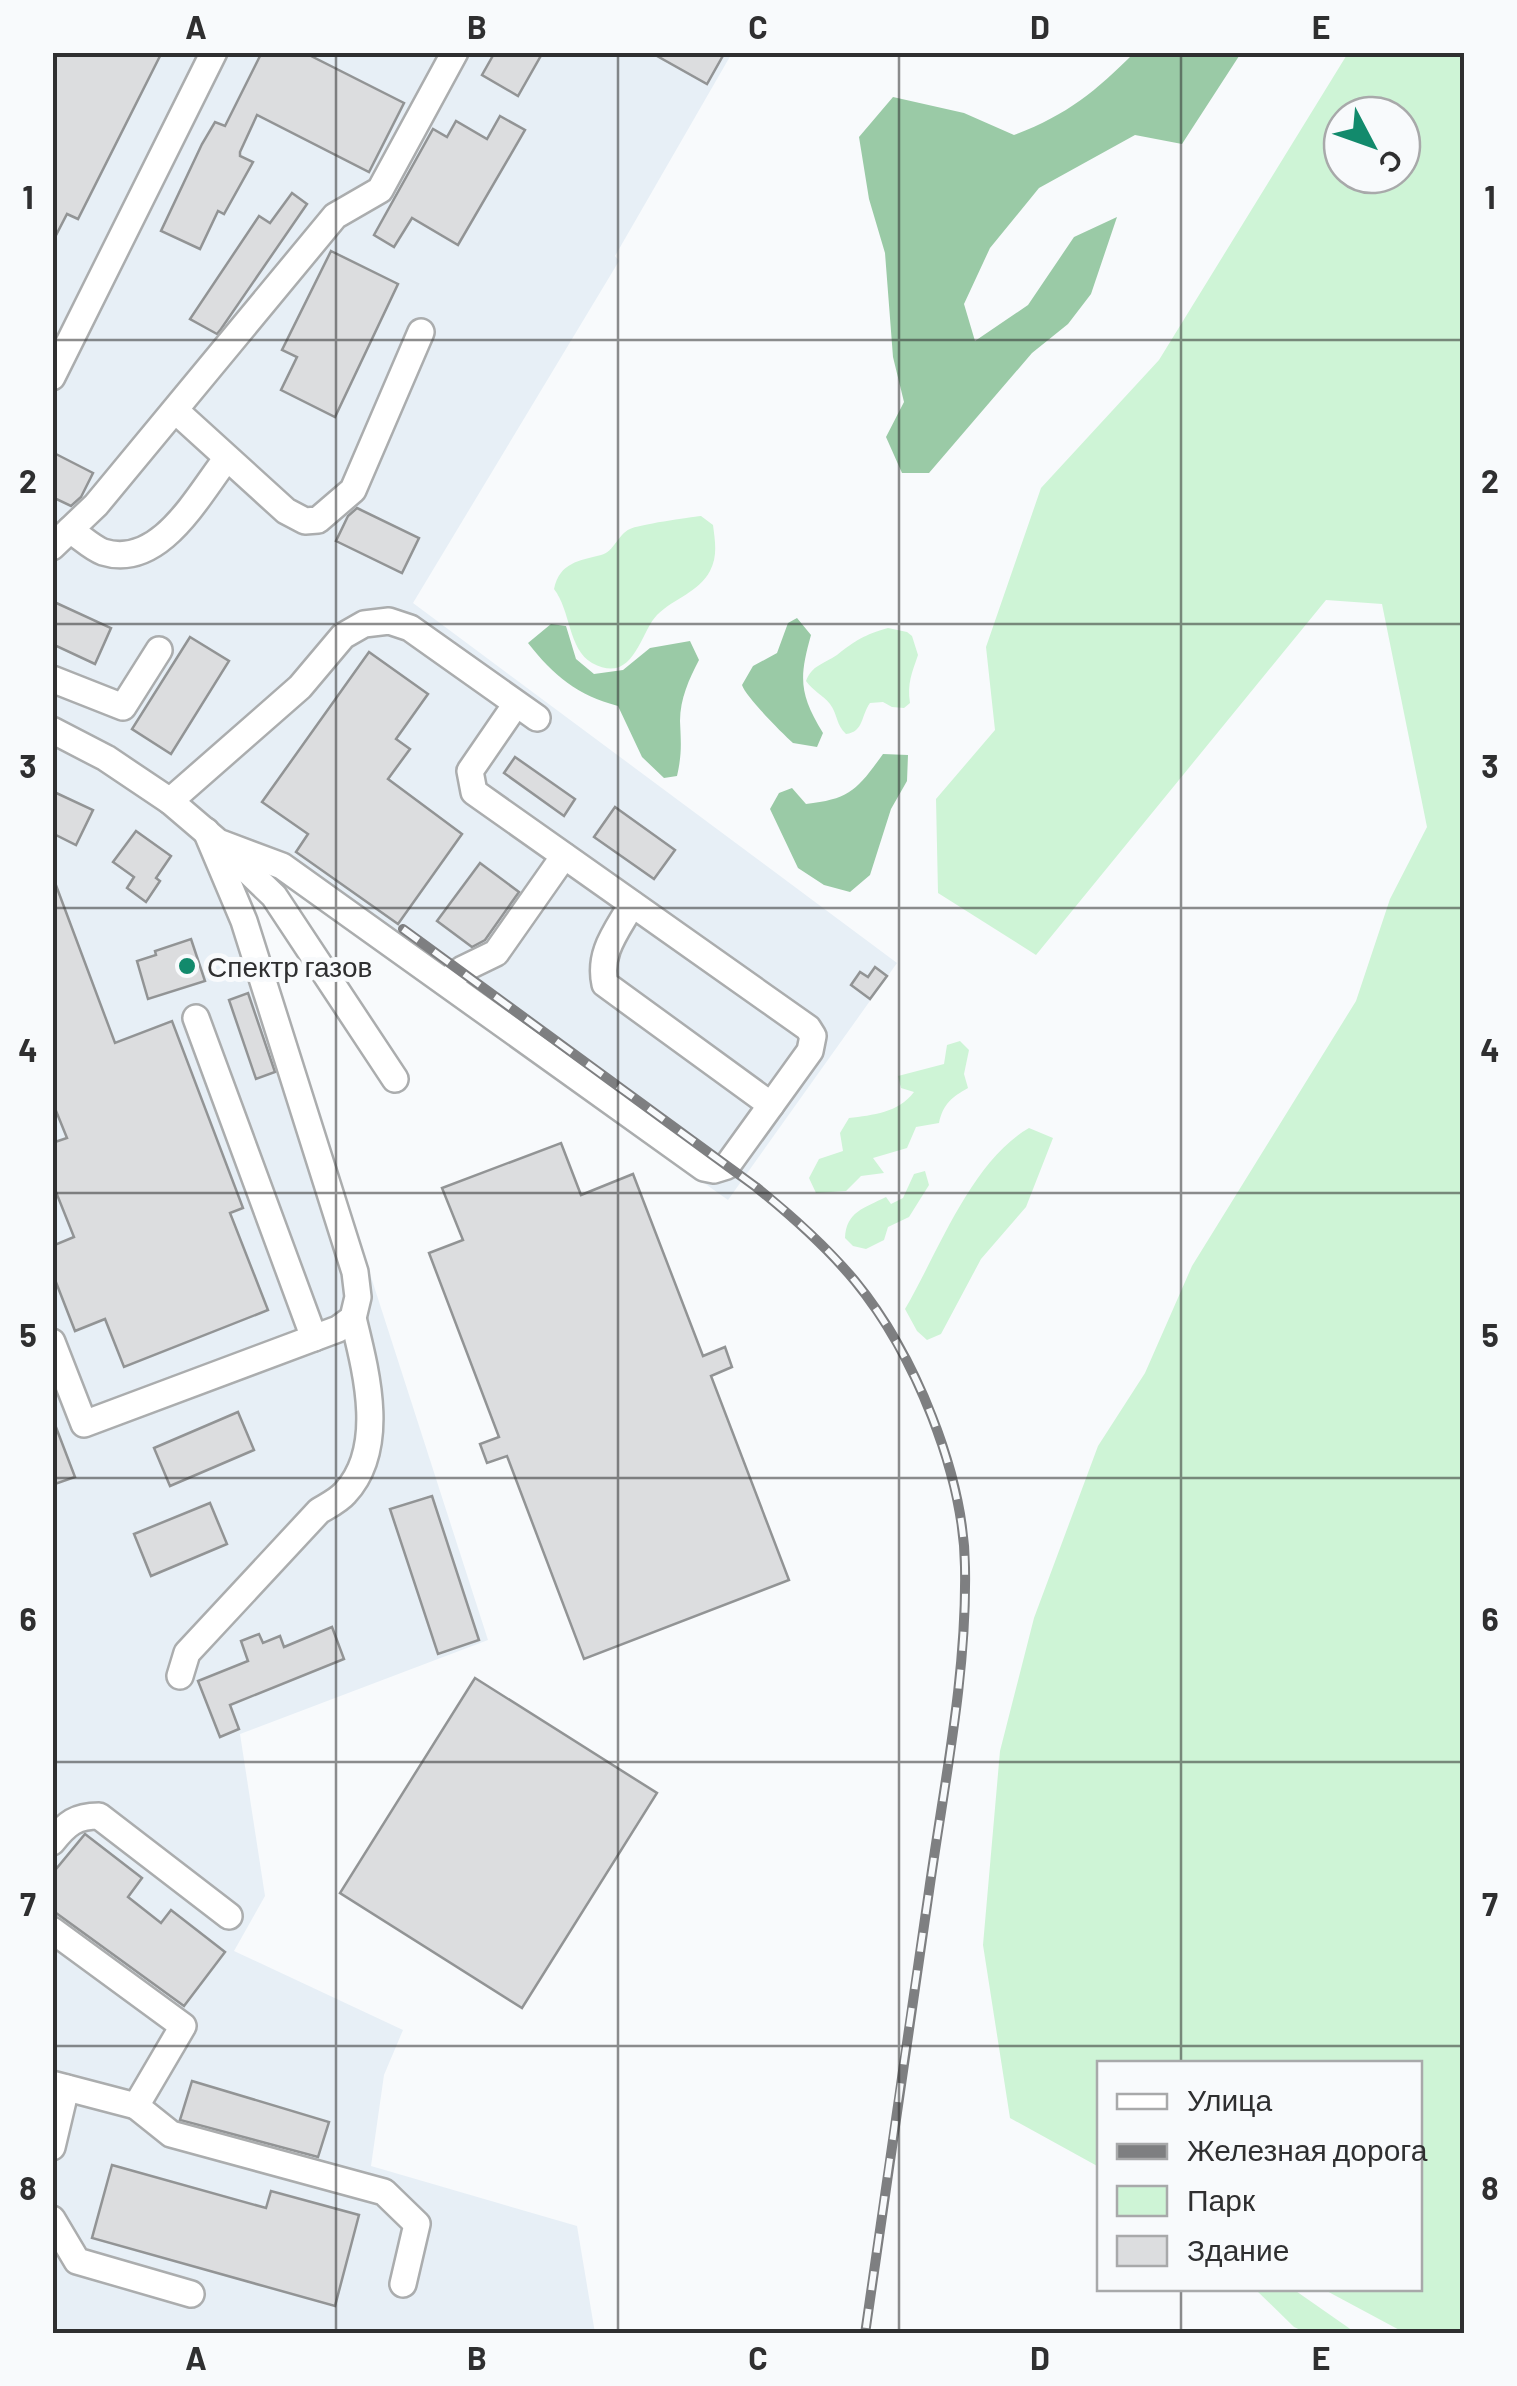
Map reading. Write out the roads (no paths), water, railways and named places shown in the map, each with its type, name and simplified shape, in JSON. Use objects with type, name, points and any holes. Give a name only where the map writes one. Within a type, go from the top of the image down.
[{"type":"lane","points":[[52,377],[214,52]]},
{"type":"lane","points":[[227,458],[169,532],[146,551],[122,556],[61,539],[96,505],[334,216],[380,190],[455,52]]},
{"type":"lane","points":[[176,410],[286,512],[305,521],[318,520],[353,490],[421,332]]},
{"type":"lane","points":[[170,801],[300,686],[343,636],[364,624],[389,621],[410,628],[527,711],[476,761],[470,772],[474,792],[808,1028],[813,1043],[731,1163],[714,1170],[704,1168],[282,866],[212,836]]},
{"type":"lane","points":[[52,678],[123,707],[159,650]]},
{"type":"lane","points":[[52,730],[106,758],[170,801],[274,896],[394,1079]]},
{"type":"lane","points":[[180,1676],[187,1653],[319,1512],[342,1496],[356,1479],[367,1444],[370,1385],[353,1318],[358,1296],[355,1272],[244,921],[212,836]]},
{"type":"lane","points":[[445,982],[496,953],[564,856]]},
{"type":"lane","points":[[632,904],[601,966],[605,984],[771,1105]]},
{"type":"lane","points":[[196,1018],[314,1338]]},
{"type":"lane","points":[[52,1342],[84,1424],[338,1329],[353,1318]]},
{"type":"lane","points":[[52,1842],[64,1826],[80,1816],[100,1816],[229,1916]]},
{"type":"lane","points":[[52,1930],[183,2026],[136,2106]]},
{"type":"lane","points":[[52,2148],[59,2086],[136,2106],[171,2134],[384,2192],[417,2224],[403,2284]]},
{"type":"lane","points":[[52,2219],[77,2261],[191,2294]]},
{"type":"railway","points":[[403,929],[756,1187],[820,1243],[855,1281],[897,1343],[932,1416],[945,1455],[962,1531],[962,1648],[865,2334]]},
{"type":"place","name":"Спектр газов","points":[[187,966]]}]
